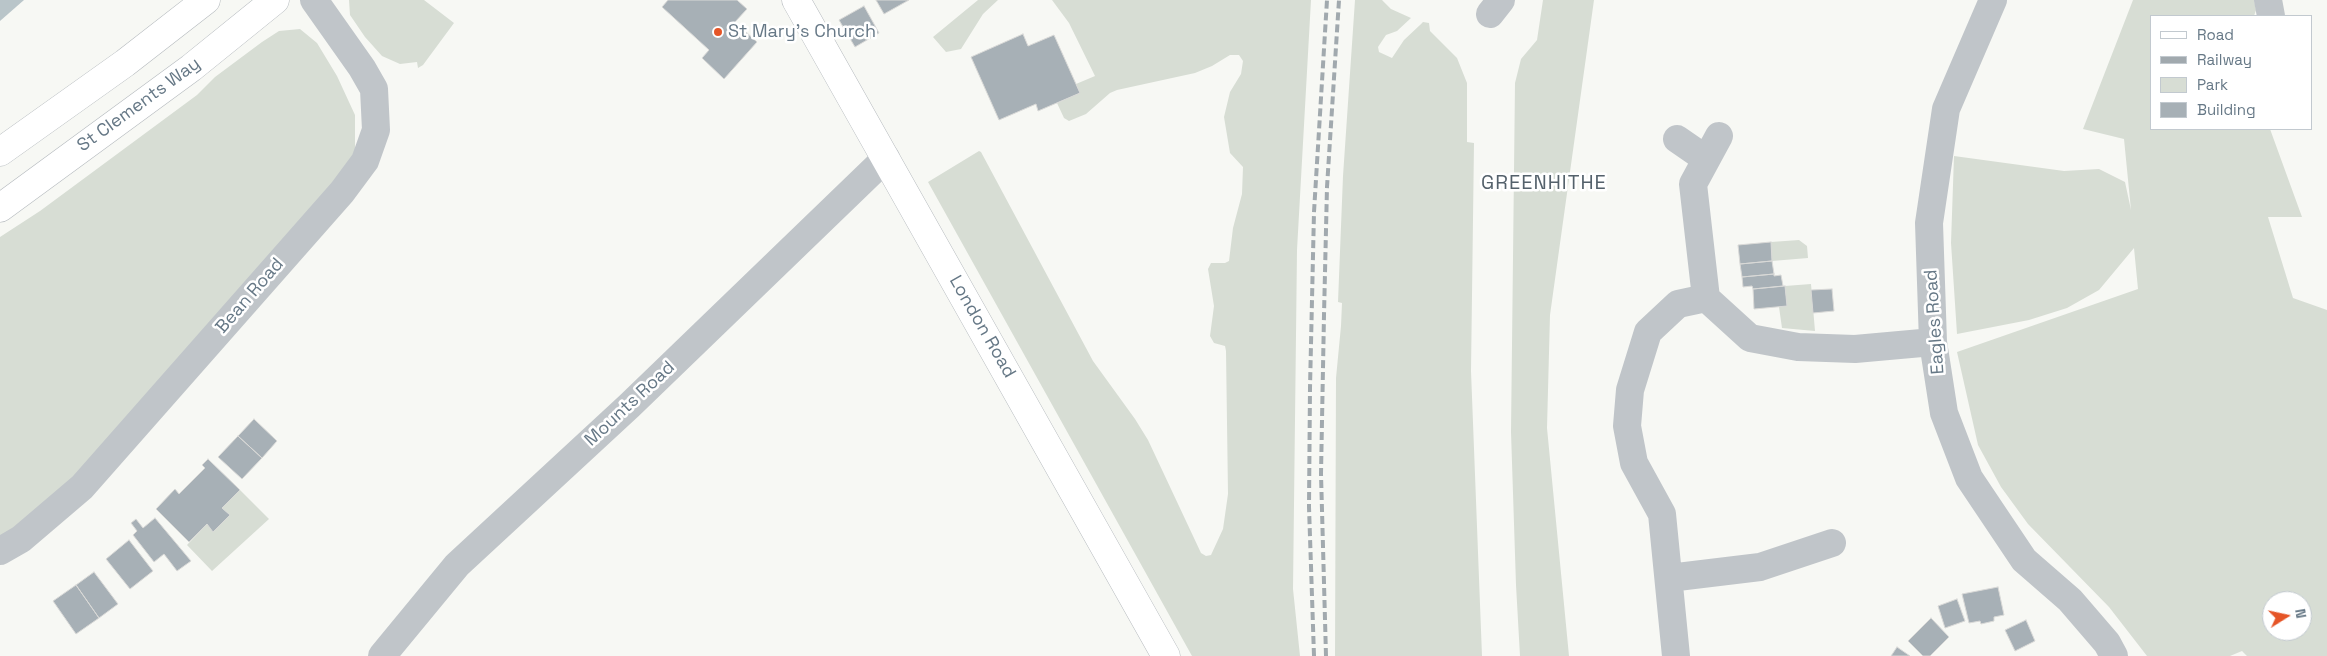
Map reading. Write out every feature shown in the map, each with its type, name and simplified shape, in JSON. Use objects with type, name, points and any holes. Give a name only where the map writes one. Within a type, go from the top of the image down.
[{"type":"main road","points":[[0,152],[125,63],[206,0]]},
{"type":"main road","name":"St Clements Way","points":[[0,208],[190,68],[275,0]]},
{"type":"main road","name":"London Road","points":[[796,0],[1166,656]]},
{"type":"street","name":"Bean Road","points":[[0,551],[21,539],[82,487],[342,192],[364,162],[376,130],[374,89],[362,68],[314,0]]},
{"type":"street","name":"Eagles Road","points":[[1993,0],[1946,109],[1929,223],[1933,342],[1944,413],[1969,478],[2024,560],[2070,600],[2107,643],[2114,656]]},
{"type":"street","points":[[2268,0],[2271,15]]},
{"type":"street","points":[[1677,138],[1713,148],[1693,184],[1706,298],[1750,338],[1798,347],[1855,349],[1933,342]]},
{"type":"street","name":"Mounts Road","points":[[382,656],[457,566],[629,406],[886,158]]},
{"type":"street","points":[[1676,656],[1662,514],[1634,463],[1627,426],[1630,390],[1648,332],[1678,304],[1706,298]]},
{"type":"street","points":[[1669,578],[1760,566],[1832,543]]},
{"type":"green space","points":[[349,0],[424,0],[454,23],[423,65],[418,68],[417,62],[400,64],[382,56],[365,37],[350,15]]},
{"type":"green space","points":[[978,0],[998,0],[983,14],[961,49],[946,52],[933,37]]},
{"type":"green space","points":[[1052,0],[1311,0],[1297,250],[1293,589],[1300,656],[1192,656],[928,182],[979,151],[981,152],[1093,361],[1148,440],[1201,553],[1206,556],[1211,555],[1223,529],[1228,494],[1226,351],[1225,346],[1214,343],[1210,336],[1214,306],[1208,269],[1211,263],[1225,263],[1229,261],[1233,228],[1242,194],[1243,167],[1230,153],[1224,117],[1230,92],[1241,74],[1243,61],[1239,55],[1230,55],[1212,66],[1195,73],[1117,90],[1110,93],[1086,114],[1069,121],[1064,118],[1057,103],[1080,93],[1076,84],[1095,76],[1069,23]]},
{"type":"green space","points":[[1355,0],[1382,0],[1391,9],[1411,18],[1397,31],[1386,35],[1378,47],[1379,52],[1392,58],[1404,40],[1423,22],[1429,23],[1430,31],[1457,58],[1467,83],[1467,142],[1474,143],[1471,371],[1482,656],[1335,656],[1336,378],[1342,303],[1338,302],[1343,176]]},
{"type":"green space","points":[[1543,0],[1594,0],[1550,315],[1547,428],[1569,656],[1520,656],[1516,585],[1511,432],[1515,83],[1521,59],[1537,40]]},
{"type":"green space","points":[[2133,0],[2254,0],[2256,10],[2254,15],[2150,15],[2150,130],[2270,130],[2302,217],[2268,217],[2293,298],[2327,310],[2327,656],[2247,656],[2242,651],[2230,656],[2147,656],[2109,607],[2028,524],[2001,487],[1978,445],[1957,352],[2138,289],[2134,248],[2099,290],[2067,308],[2029,320],[1957,334],[1951,243],[1954,156],[2064,171],[2099,169],[2125,182],[2131,210],[2124,139],[2083,129]]},
{"type":"green space","points":[[300,29],[317,43],[337,76],[355,115],[355,154],[345,176],[156,393],[34,518],[0,542],[0,237],[40,211],[197,95],[215,77],[262,42],[279,31]]},
{"type":"green space","points":[[1799,240],[1807,246],[1808,258],[1772,261],[1771,242]]},
{"type":"green space","points":[[1811,284],[1815,331],[1782,328],[1779,307],[1787,306],[1785,286]]},
{"type":"green space","points":[[240,490],[269,519],[212,571],[187,545],[207,524],[214,531],[230,515],[222,508]]},
{"type":"shaded area","points":[[0,0],[24,0],[0,21]]},
{"type":"building","name":"St Mary's Church","points":[[668,0],[737,0],[747,9],[735,22],[757,42],[724,79],[702,58],[709,50],[662,7]]},
{"type":"building","points":[[876,0],[909,0],[884,14]]},
{"type":"building","points":[[864,6],[879,33],[855,47],[839,20]]},
{"type":"building","points":[[1023,34],[1028,46],[1054,35],[1080,93],[1038,111],[1036,104],[999,120],[971,57]]},
{"type":"building","points":[[1771,242],[1772,261],[1740,264],[1738,245]]},
{"type":"building","points":[[1772,261],[1774,274],[1742,277],[1740,264]]},
{"type":"building","points":[[1774,274],[1774,276],[1781,275],[1783,286],[1753,289],[1752,286],[1743,287],[1742,277]]},
{"type":"building","points":[[1785,286],[1787,306],[1754,309],[1753,289]]},
{"type":"building","points":[[1832,289],[1834,311],[1813,313],[1811,290]]},
{"type":"building","points":[[254,419],[277,441],[262,458],[238,436]]},
{"type":"building","points":[[238,436],[262,458],[242,479],[218,457]]},
{"type":"building","points":[[208,459],[240,490],[222,508],[230,515],[213,532],[207,524],[189,542],[156,509],[175,489],[179,494],[205,468],[202,465]]},
{"type":"building","points":[[155,518],[191,561],[177,571],[164,554],[154,562],[133,535],[137,531],[131,523],[136,519],[143,528]]},
{"type":"building","points":[[129,540],[153,571],[130,589],[106,559]]},
{"type":"building","points":[[94,572],[118,604],[99,618],[76,585]]},
{"type":"building","points":[[76,585],[99,618],[76,634],[53,601]]},
{"type":"building","points":[[1998,587],[2004,615],[1994,617],[1994,621],[1981,624],[1980,621],[1969,623],[1962,594]]},
{"type":"building","points":[[1957,599],[1965,621],[1945,628],[1938,606]]},
{"type":"building","points":[[1931,618],[1949,637],[1930,656],[1923,656],[1908,641]]},
{"type":"building","points":[[2026,620],[2035,641],[2015,651],[2005,630]]},
{"type":"building","points":[[1897,647],[1910,656],[1891,656]]},
{"type":"railway","points":[[1314,656],[1309,507],[1310,388],[1314,212],[1327,0]]},
{"type":"railway","points":[[1326,656],[1321,474],[1324,315],[1327,187],[1339,0]]},
{"type":"place","name":"St Mary's Church","points":[[718,32]]},
{"type":"district","name":"GREENHITHE","points":[[1544,184]]}]
